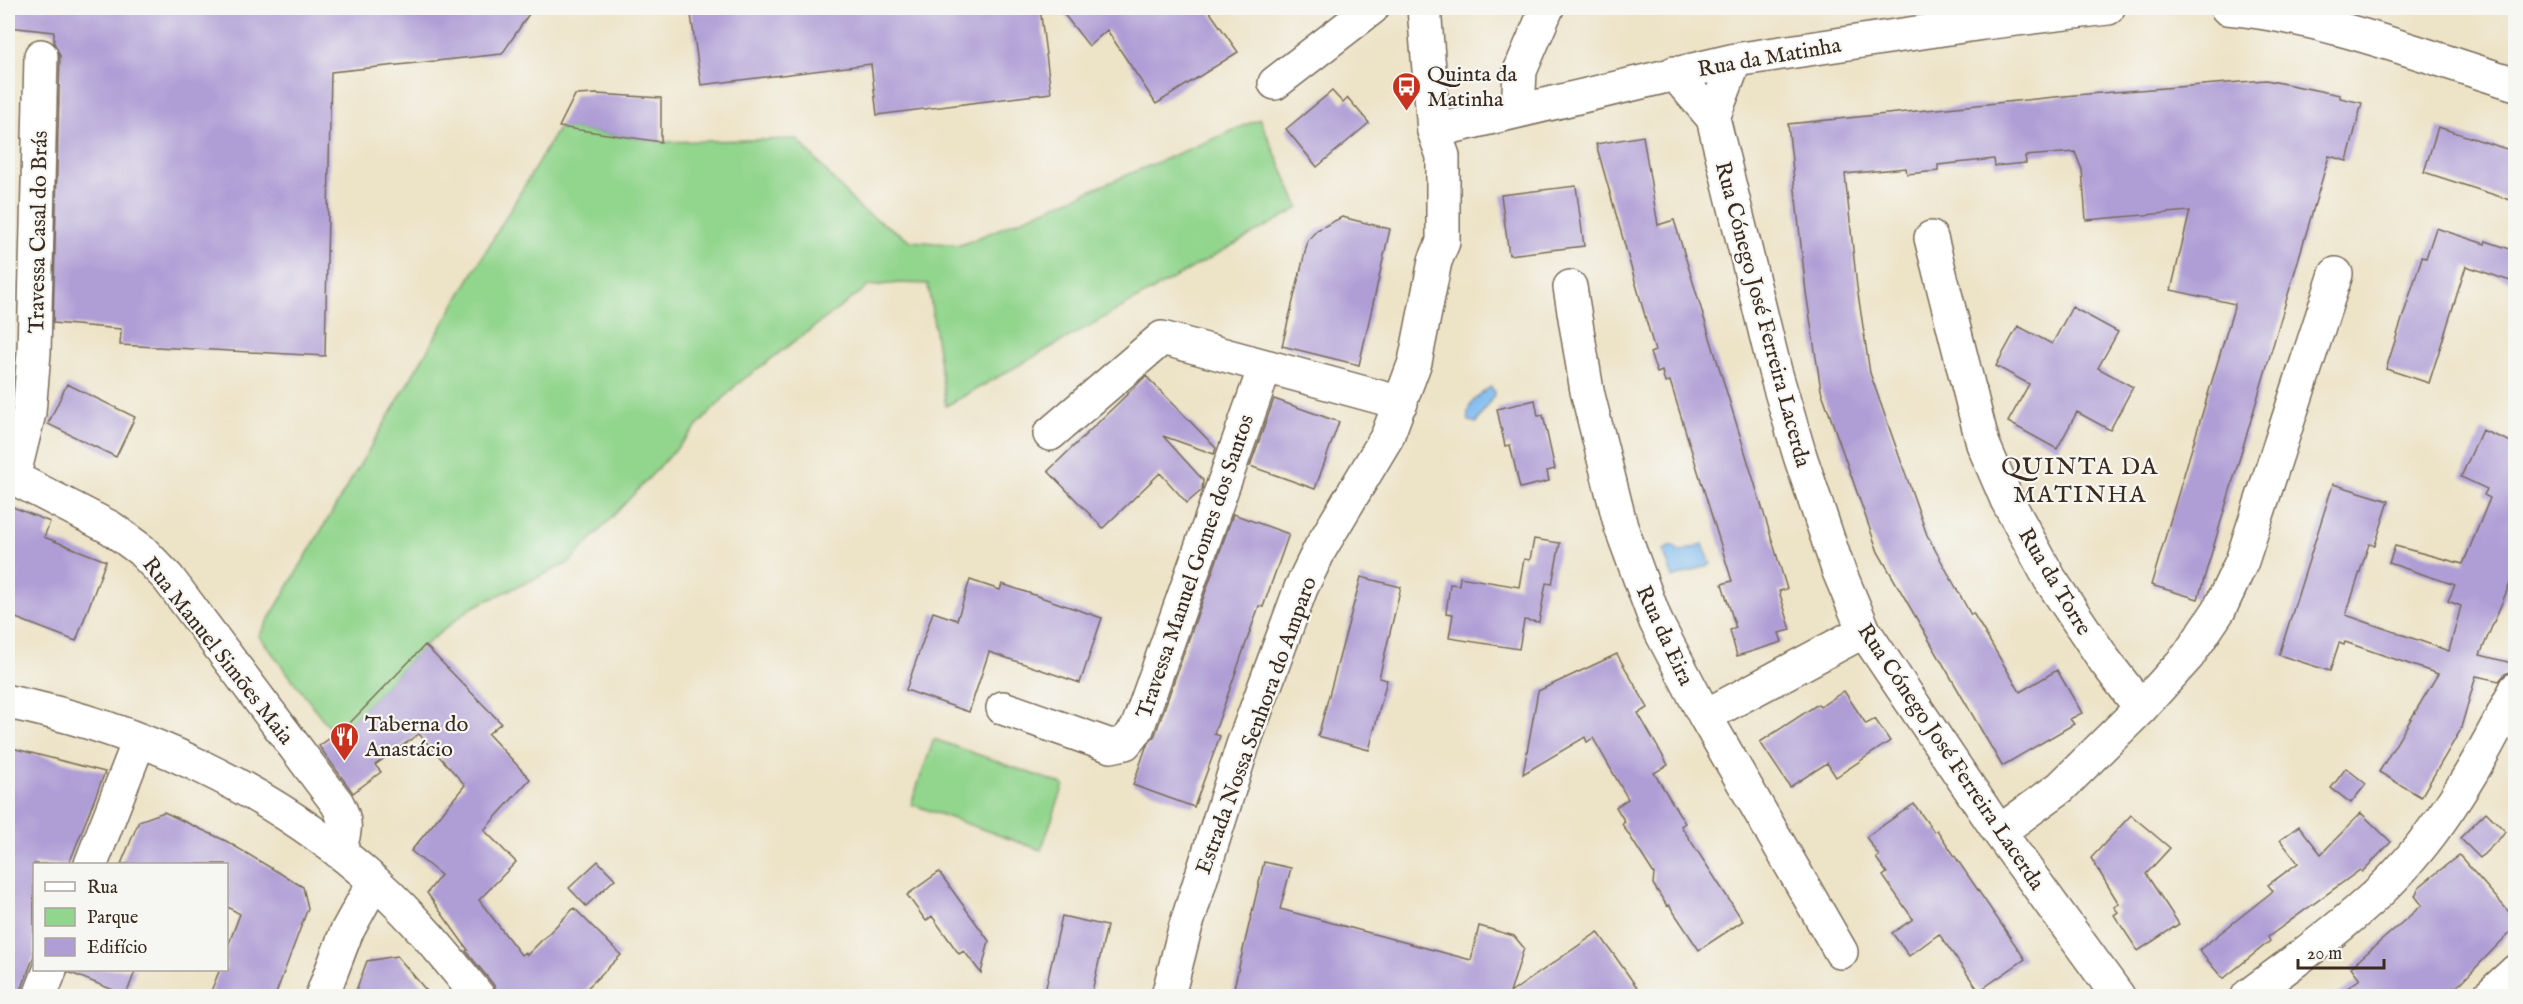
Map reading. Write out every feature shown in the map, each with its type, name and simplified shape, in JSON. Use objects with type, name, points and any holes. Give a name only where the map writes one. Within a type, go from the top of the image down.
[{"type":"street","points":[[1275,83],[1372,8]]},
{"type":"street","name":"Estrada Nossa Senhora do Amparo","points":[[1168,996],[1185,929],[1243,745],[1301,588],[1320,549],[1387,437],[1415,362],[1435,261],[1428,242],[1427,155],[1434,131],[1424,8]]},
{"type":"street","points":[[1518,111],[1520,71],[1547,8]]},
{"type":"street","name":"Rua da Matinha","points":[[1434,131],[1735,60],[1971,24],[2108,8]]},
{"type":"street","points":[[2228,8],[2313,14],[2516,84]]},
{"type":"street","name":"Travessa Casal do Brás","points":[[10,477],[29,413],[34,353],[41,56]]},
{"type":"street","points":[[1713,118],[1735,60]]},
{"type":"street","name":"Rua Cónego José Ferreira Lacerda","points":[[1674,73],[1713,118],[1775,371],[1800,456],[1834,557],[1864,631],[1999,832],[2118,996]]},
{"type":"street","name":"Rua da Torre","points":[[1931,237],[1983,444],[2007,500],[2050,579],[2105,661],[2141,708]]},
{"type":"street","points":[[1999,832],[2061,787],[2141,708],[2194,647],[2219,610],[2242,561],[2336,274]]},
{"type":"street","name":"Rua da Eira","points":[[1570,287],[1587,391],[1621,527],[1656,622],[1705,716],[1841,952]]},
{"type":"street","points":[[1050,434],[1162,338],[1401,403]]},
{"type":"street","name":"Travessa Manuel Gomes dos Santos","points":[[1003,708],[1112,746],[1125,742],[1137,729],[1264,367]]},
{"type":"street","name":"Rua Manuel Simões Maia","points":[[10,477],[111,528],[141,550],[168,578],[337,803],[345,817],[345,830],[339,852]]},
{"type":"street","points":[[1705,716],[1864,631]]},
{"type":"street","points":[[2248,996],[2351,916],[2381,890],[2410,858],[2436,826],[2471,774],[2516,689]]},
{"type":"street","points":[[8,702],[74,717],[139,741],[180,758],[261,799],[339,852],[375,882],[410,915],[478,996]]},
{"type":"street","points":[[91,863],[139,741]]},
{"type":"street","points":[[322,996],[346,933],[375,882]]},
{"type":"street","points":[[40,996],[49,971]]},
{"type":"street","points":[[2489,996],[2516,971]]},
{"type":"green space","points":[[1260,119],[1299,208],[946,406],[928,284],[900,283],[869,286],[736,385],[569,563],[471,608],[425,645],[347,726],[335,735],[259,636],[559,127],[661,142],[797,139],[860,209],[911,241],[961,245]]},
{"type":"green space","points":[[934,739],[1064,785],[1041,850],[911,804]]},
{"type":"water","points":[[1491,387],[1495,392],[1494,395],[1476,423],[1469,421],[1470,406],[1477,397]]},
{"type":"water","points":[[1703,544],[1711,564],[1673,578],[1663,550],[1673,546],[1681,552]]},
{"type":"building","points":[[8,8],[533,8],[502,54],[331,72],[325,356],[120,345],[121,329],[53,323],[60,56],[54,43],[54,32],[8,27]]},
{"type":"building","points":[[690,8],[1040,8],[1051,93],[877,115],[871,64],[701,85]]},
{"type":"building","points":[[1059,8],[1207,8],[1238,52],[1156,104],[1107,30],[1089,46]]},
{"type":"building","points":[[2266,80],[2340,95],[2340,98],[2362,103],[2347,161],[2329,156],[2198,599],[2151,585],[2235,304],[2171,290],[2190,211],[2086,220],[2082,170],[2075,152],[2025,156],[2026,163],[1995,166],[1994,159],[1938,165],[1938,171],[1907,174],[1906,168],[1845,174],[1857,287],[1870,373],[1927,535],[1971,615],[1973,613],[2020,692],[2057,670],[2082,713],[2070,719],[2074,724],[2002,766],[1878,552],[1821,390],[1806,292],[1788,124],[2075,95]]},
{"type":"building","points":[[1332,91],[1343,103],[1348,98],[1369,123],[1317,167],[1286,129]]},
{"type":"building","points":[[575,95],[661,98],[661,142],[559,127]]},
{"type":"building","points":[[2438,127],[2516,152],[2516,202],[2424,172]]},
{"type":"building","points":[[1643,136],[1658,225],[1674,220],[1787,589],[1779,591],[1791,630],[1779,633],[1782,642],[1737,656],[1730,630],[1736,628],[1722,584],[1732,581],[1670,381],[1665,383],[1662,371],[1657,373],[1650,353],[1655,351],[1596,144]]},
{"type":"building","points":[[1576,186],[1584,246],[1509,255],[1501,195]]},
{"type":"building","points":[[1342,217],[1390,229],[1359,365],[1282,346],[1308,240],[1317,230]]},
{"type":"building","points":[[2436,228],[2485,244],[2486,241],[2516,251],[2516,283],[2466,266],[2429,383],[2386,369],[2422,257],[2426,258]]},
{"type":"building","points":[[2072,307],[2118,332],[2098,368],[2133,387],[2110,430],[2077,412],[2057,449],[2008,422],[2029,384],[1996,366],[2018,326],[2052,344]]},
{"type":"building","points":[[1146,376],[1216,448],[1214,454],[1163,436],[1203,480],[1202,490],[1187,503],[1160,473],[1103,528],[1048,471]]},
{"type":"building","points":[[67,384],[135,417],[116,457],[48,424]]},
{"type":"building","points":[[1274,399],[1339,422],[1315,489],[1250,466]]},
{"type":"building","points":[[1535,400],[1538,416],[1543,415],[1555,469],[1547,471],[1549,481],[1520,488],[1510,445],[1505,446],[1497,409]]},
{"type":"building","points":[[2482,430],[2516,444],[2516,569],[2480,655],[2516,664],[2516,670],[2505,674],[2499,681],[2476,676],[2460,731],[2421,797],[2379,772],[2438,674],[2345,642],[2344,645],[2339,643],[2330,671],[2279,655],[2333,484],[2389,501],[2375,545],[2369,544],[2346,615],[2449,651],[2461,606],[2448,601],[2455,585],[2389,563],[2395,546],[2463,564],[2490,498],[2484,495],[2487,489],[2461,477]]},
{"type":"building","points":[[8,505],[50,522],[44,537],[106,561],[76,641],[8,615]]},
{"type":"building","points":[[1233,514],[1289,534],[1263,607],[1259,606],[1214,734],[1220,736],[1194,807],[1133,785],[1146,747],[1155,735]]},
{"type":"building","points":[[1534,539],[1560,543],[1552,584],[1546,583],[1539,622],[1524,620],[1519,649],[1449,638],[1453,614],[1446,613],[1450,584],[1459,585],[1460,577],[1519,587],[1524,559],[1530,560]]},
{"type":"building","points":[[1361,577],[1401,587],[1379,678],[1387,680],[1369,750],[1318,736]]},
{"type":"building","points":[[970,580],[1000,590],[1002,584],[1102,618],[1080,683],[989,652],[969,712],[906,690],[933,612],[957,620]]},
{"type":"building","points":[[425,645],[501,723],[488,734],[530,779],[484,830],[516,862],[479,900],[521,955],[525,952],[527,955],[574,908],[621,955],[579,996],[499,996],[493,984],[466,951],[468,950],[427,893],[441,875],[411,851],[465,785],[419,734],[375,765],[381,772],[353,793],[319,746],[347,726]]},
{"type":"building","points":[[1617,654],[1648,708],[1638,713],[1668,765],[1654,773],[1685,823],[1681,826],[1743,921],[1699,950],[1653,884],[1654,874],[1622,824],[1625,822],[1616,807],[1628,799],[1593,738],[1587,742],[1585,737],[1523,774],[1538,691]]},
{"type":"building","points":[[1844,691],[1866,724],[1875,719],[1890,741],[1836,777],[1827,763],[1790,787],[1760,742],[1818,704],[1820,707]]},
{"type":"building","points":[[8,747],[105,772],[69,863],[33,863],[33,959],[19,996],[8,996]]},
{"type":"building","points":[[2346,768],[2366,784],[2351,803],[2331,788]]},
{"type":"building","points":[[1914,804],[1934,832],[1937,830],[2025,959],[1979,991],[1939,934],[1909,956],[1892,933],[1913,919],[1883,876],[1887,873],[1876,858],[1879,856],[1866,837]]},
{"type":"building","points":[[164,812],[226,841],[303,887],[308,908],[275,996],[209,996],[219,971],[228,971],[228,946],[240,914],[228,907],[228,863],[121,863],[139,821]]},
{"type":"building","points":[[2486,812],[2506,832],[2480,858],[2460,838]]},
{"type":"building","points":[[2361,813],[2391,842],[2362,872],[2360,870],[2268,937],[2270,941],[2223,979],[2199,950],[2273,891],[2268,885],[2298,863],[2280,840],[2299,826],[2321,854]]},
{"type":"building","points":[[2131,815],[2170,848],[2146,874],[2179,924],[2138,951],[2114,915],[2118,912],[2114,907],[2119,904],[2091,858]]},
{"type":"building","points":[[2459,855],[2516,920],[2516,926],[2462,982],[2445,996],[2336,996],[2360,979],[2351,967],[2422,905],[2415,896],[2419,887]]},
{"type":"building","points":[[598,861],[615,879],[586,906],[569,888]]},
{"type":"building","points":[[1264,862],[1291,868],[1280,909],[1471,960],[1479,926],[1514,936],[1524,948],[1510,993],[1598,932],[1643,996],[1232,996]]},
{"type":"building","points":[[939,872],[989,941],[981,973],[964,951],[959,954],[932,916],[926,921],[907,895]]},
{"type":"building","points":[[1062,916],[1107,926],[1091,996],[1044,996]]},
{"type":"building","points":[[397,956],[431,996],[354,996],[367,961]]},
{"type":"building","points":[[68,971],[135,971],[126,995]]},
{"type":"place","name":"Quinta da Matinha","points":[[1406,112]]},
{"type":"place","name":"Taberna do Anastácio","points":[[344,762]]},
{"type":"district","name":"QUINTA DA MATINHA","points":[[2080,480]]}]
